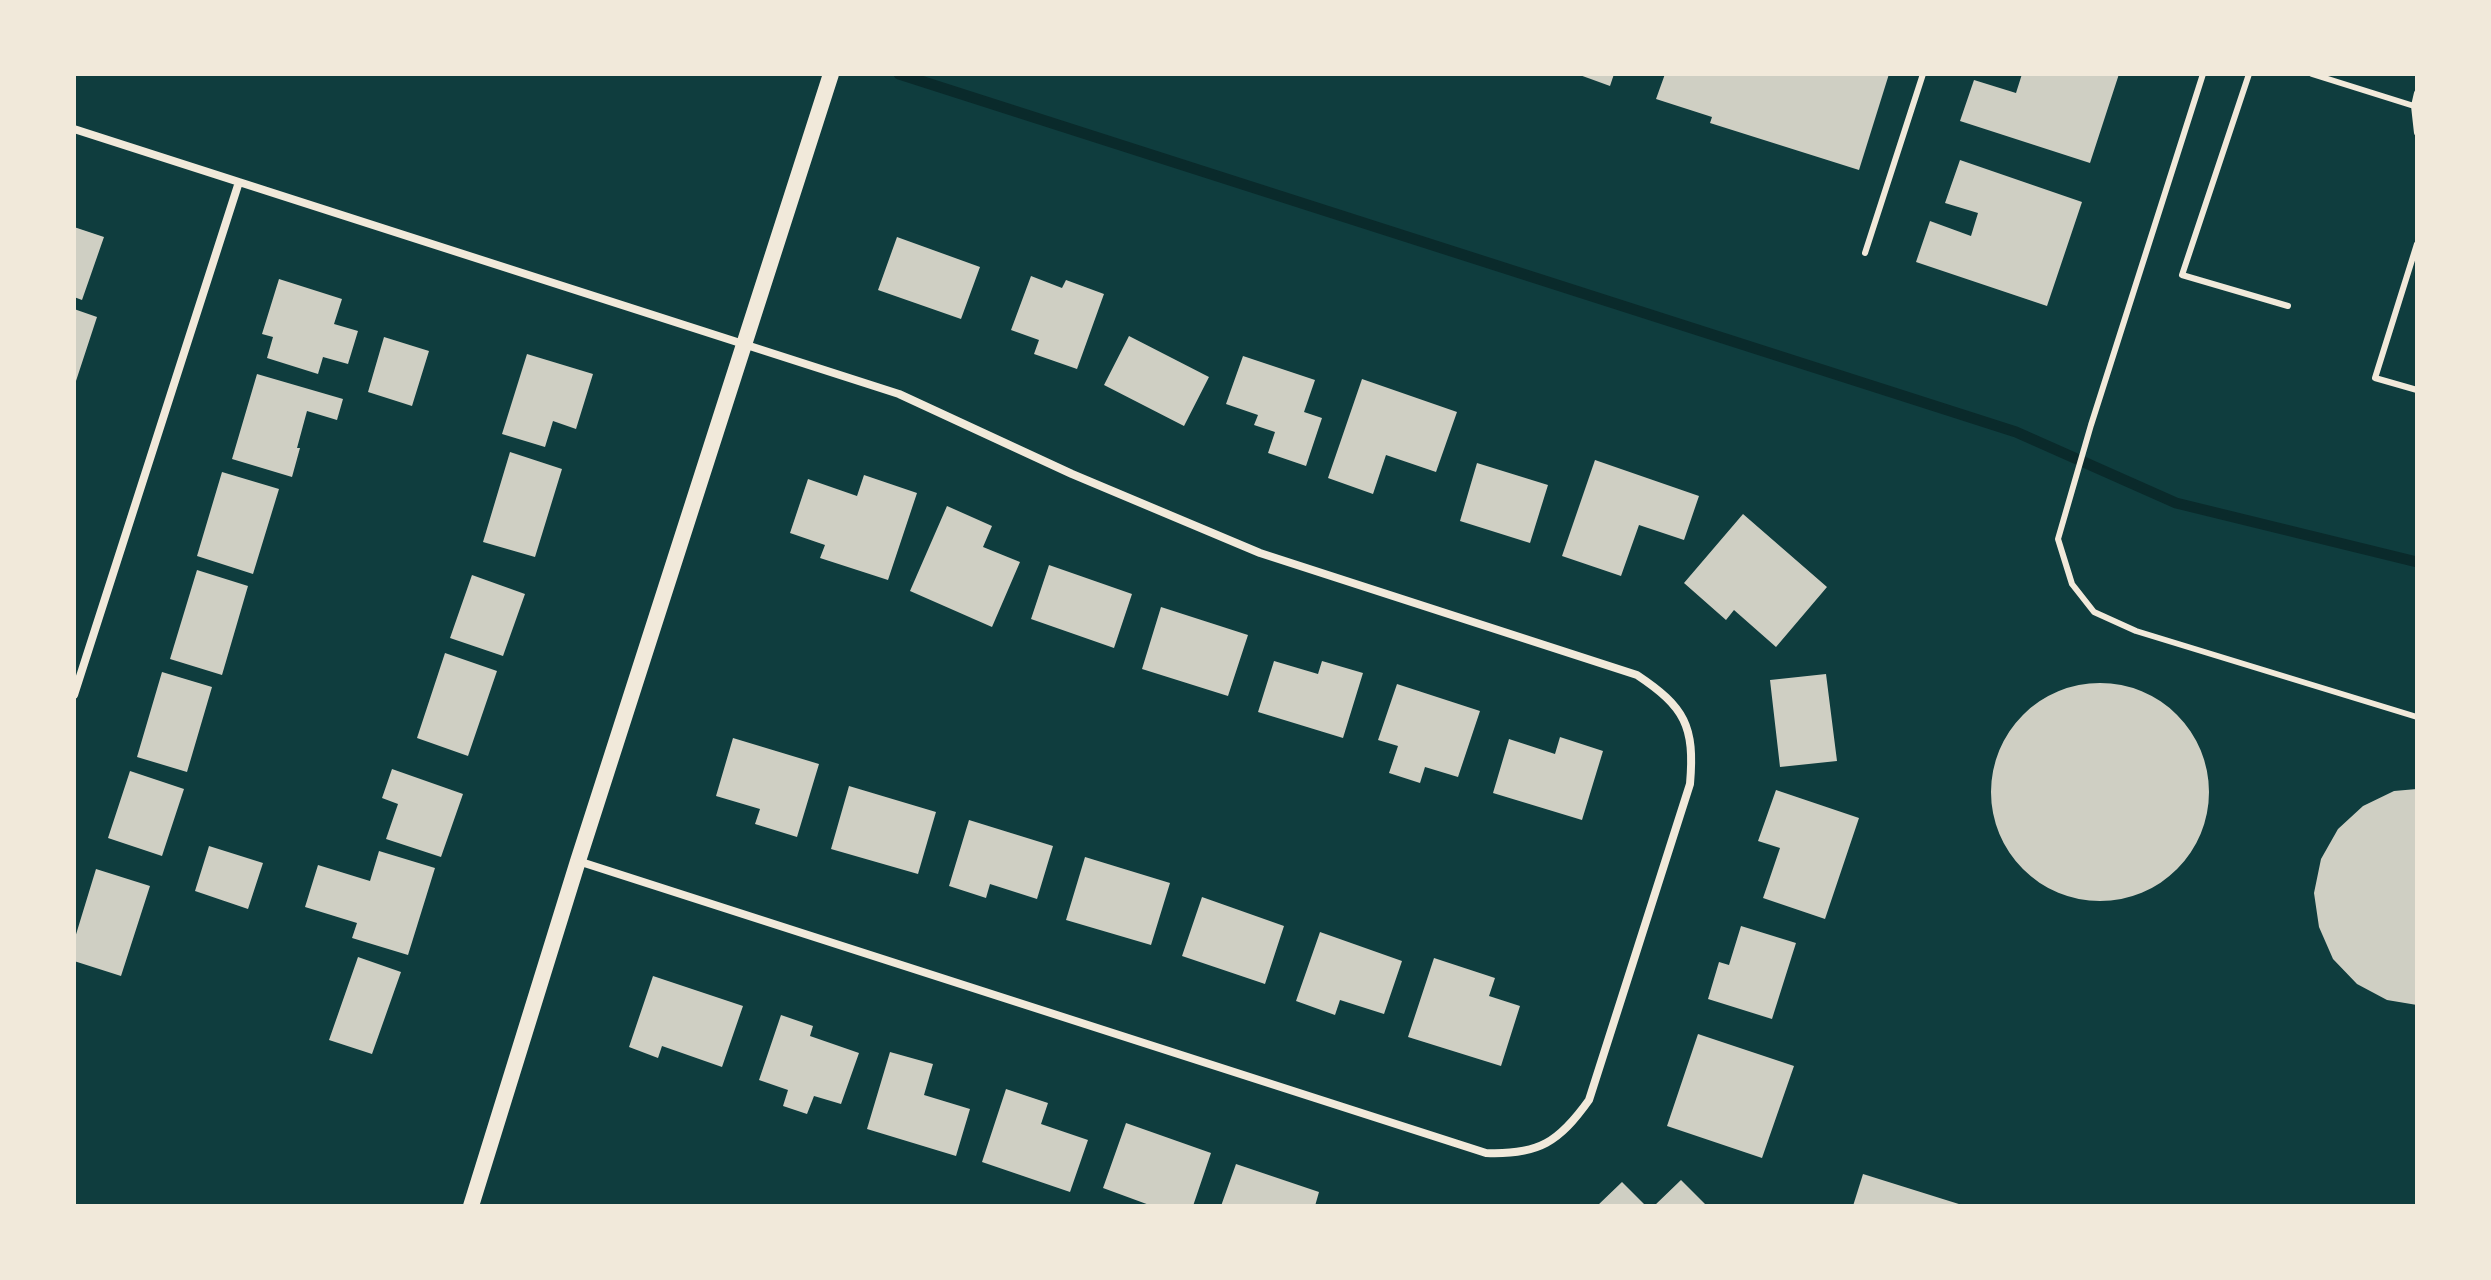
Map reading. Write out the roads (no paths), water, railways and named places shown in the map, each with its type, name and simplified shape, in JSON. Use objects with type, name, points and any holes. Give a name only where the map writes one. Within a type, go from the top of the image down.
[{"type":"main road","points":[[471,1206],[578,861],[831,74]]},
{"type":"street","points":[[74,129],[899,394],[1072,474],[1260,553],[1637,675],[1665,693],[1675,705],[1688,730],[1693,751],[1690,784],[1589,1100],[1570,1127],[1543,1145],[1513,1154],[1486,1153],[578,861]]},
{"type":"street","points":[[74,695],[239,182]]},
{"type":"lane","points":[[1865,253],[1923,74]]},
{"type":"lane","points":[[2203,74],[2075,476],[2058,539],[2072,584],[2094,612],[2136,631],[2417,717]]},
{"type":"lane","points":[[2249,74],[2182,275],[2288,306]]},
{"type":"lane","points":[[2312,74],[2415,107]]},
{"type":"lane","points":[[2417,93],[2417,133]]},
{"type":"lane","points":[[2417,244],[2375,378],[2417,390]]},
{"type":"waterway","points":[[899,74],[2016,432],[2176,503],[2417,562]]}]
